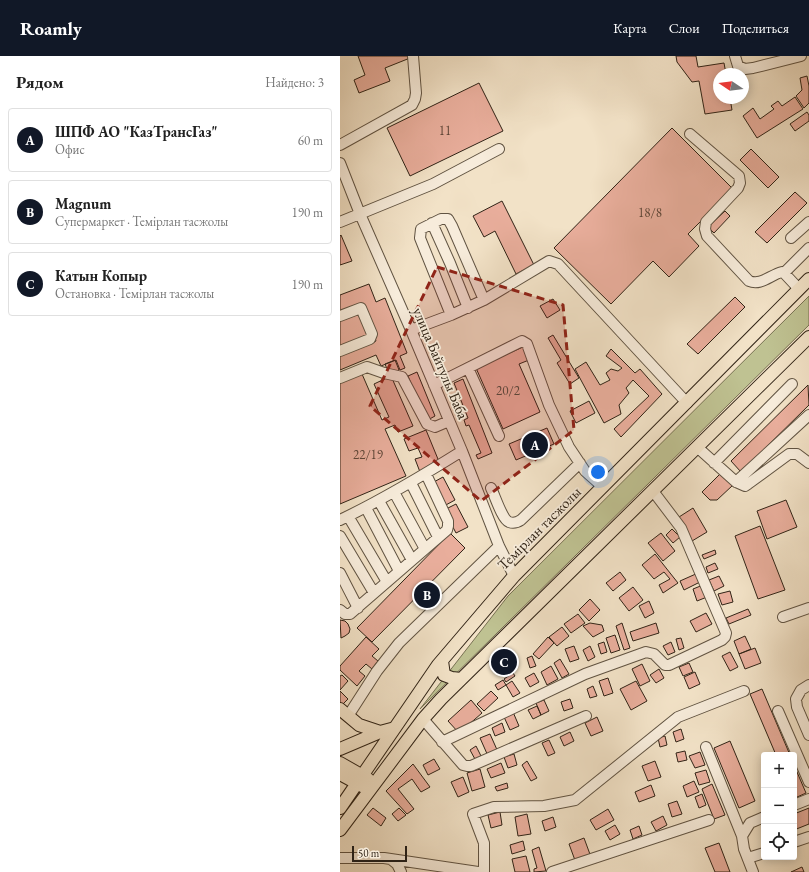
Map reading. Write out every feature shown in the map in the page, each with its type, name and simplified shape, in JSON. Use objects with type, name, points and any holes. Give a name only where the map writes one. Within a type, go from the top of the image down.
[{"type":"main road","name":"Темірлан тасжолы","points":[[340,808],[442,661],[514,576],[809,279]]},
{"type":"main road","points":[[340,830],[371,786],[422,719],[697,447],[807,342]]},
{"type":"main road","points":[[442,661],[444,675],[461,679]]},
{"type":"main road","points":[[344,712],[359,726],[380,732]]},
{"type":"main road","points":[[340,749],[380,732],[395,728]]},
{"type":"main road","points":[[340,763],[371,786]]},
{"type":"main road","points":[[340,774],[360,779]]},
{"type":"street","points":[[340,145],[412,105],[416,94],[413,56]]},
{"type":"street","points":[[735,56],[738,66],[745,69],[801,56]]},
{"type":"street","points":[[690,134],[739,176],[740,183],[738,188],[706,222],[705,229],[706,236],[749,281],[759,283],[779,273],[784,273],[809,248]]},
{"type":"street","points":[[340,222],[433,184],[499,149]]},
{"type":"street","name":"улица Байтулы Баба","points":[[340,163],[360,214],[462,451],[499,546],[514,576]]},
{"type":"street","points":[[451,315],[420,238],[421,229],[432,223],[441,219],[448,219],[484,300]]},
{"type":"street","points":[[791,238],[809,222]]},
{"type":"street","points":[[432,223],[468,308]]},
{"type":"street","points":[[411,330],[468,308],[550,261],[554,262],[558,264],[687,403]]},
{"type":"street","points":[[784,273],[799,289]]},
{"type":"street","points":[[340,316],[361,308],[372,334],[370,339],[340,352]]},
{"type":"street","points":[[434,385],[522,341],[527,344],[549,405],[569,447],[585,471],[603,487]]},
{"type":"street","points":[[340,378],[367,367],[402,377],[427,424],[434,427],[449,421]]},
{"type":"street","points":[[468,368],[499,436]]},
{"type":"street","points":[[714,463],[792,384]]},
{"type":"street","points":[[736,482],[809,415]]},
{"type":"street","points":[[697,447],[736,482],[745,486],[789,454],[797,454],[809,463]]},
{"type":"street","points":[[388,582],[344,518],[366,508],[411,483],[462,451]]},
{"type":"street","points":[[491,488],[504,517],[509,522],[516,523],[522,520],[580,463]]},
{"type":"street","points":[[340,610],[345,614],[350,614],[447,530],[448,526],[426,474]]},
{"type":"street","points":[[411,483],[438,537]]},
{"type":"street","points":[[442,742],[592,671],[646,652],[654,654],[664,665],[669,665],[725,638],[726,633],[681,528],[653,491]]},
{"type":"street","points":[[394,492],[425,549]]},
{"type":"street","points":[[379,501],[412,560]]},
{"type":"street","points":[[366,508],[399,571]]},
{"type":"street","points":[[340,536],[374,593]]},
{"type":"street","points":[[344,712],[399,643],[499,546]]},
{"type":"street","points":[[340,573],[358,608]]},
{"type":"street","points":[[783,617],[809,608]]},
{"type":"street","points":[[809,685],[801,690],[796,699],[809,735]]},
{"type":"street","points":[[484,872],[484,843],[473,814],[494,807],[544,806],[575,800],[678,717],[744,691]]},
{"type":"street","points":[[778,711],[809,782]]},
{"type":"street","points":[[422,719],[463,764],[471,766],[586,716]]},
{"type":"street","points":[[706,747],[742,836],[753,872]]},
{"type":"street","points":[[797,804],[809,799]]},
{"type":"street","points":[[742,836],[750,823],[761,818]]},
{"type":"street","points":[[552,872],[709,820]]},
{"type":"street","points":[[797,841],[809,837]]},
{"type":"street","points":[[748,858],[761,854]]},
{"type":"street","points":[[340,858],[384,858],[478,872]]},
{"type":"street","points":[[392,860],[397,864],[401,872]]},
{"type":"highlighted area","points":[[437,267],[563,305],[574,430],[481,501],[370,406]]},
{"type":"green space","points":[[809,296],[809,325],[420,709],[508,596]]},
{"type":"building","points":[[358,56],[409,56],[410,58],[385,68],[390,81],[359,93],[354,80],[365,75]]},
{"type":"building","points":[[676,56],[696,56],[698,67],[724,63],[725,68],[713,68],[713,104],[731,104],[732,110],[705,114],[699,81],[692,82],[677,62]]},
{"type":"building","points":[[807,76],[809,86],[809,103],[804,108],[796,96],[802,90],[800,78]]},
{"type":"building","points":[[479,83],[503,131],[410,176],[387,128]]},
{"type":"building","points":[[795,97],[803,109],[757,138],[743,116],[753,108],[760,119],[774,109],[771,106],[778,101],[782,106]]},
{"type":"building","points":[[807,112],[809,115],[809,121],[795,131],[790,124]]},
{"type":"building","points":[[672,128],[733,189],[688,234],[699,246],[669,277],[653,261],[611,304],[554,248]]},
{"type":"building","points":[[751,149],[779,177],[768,188],[740,160]]},
{"type":"building","points":[[795,192],[807,203],[767,243],[755,232]]},
{"type":"building","points":[[502,201],[534,265],[516,274],[495,231],[484,237],[473,216]]},
{"type":"building","points":[[725,211],[730,216],[714,233],[708,227]]},
{"type":"building","points":[[341,235],[352,261],[340,265],[340,236]]},
{"type":"building","points":[[369,284],[376,302],[385,298],[407,353],[400,356],[405,368],[400,370],[396,360],[381,366],[376,355],[340,370],[340,356],[376,341],[361,304],[340,313],[340,295]]},
{"type":"building","points":[[735,297],[745,307],[698,354],[687,344]]},
{"type":"building","points":[[553,299],[560,310],[547,318],[540,306]]},
{"type":"building","points":[[361,311],[370,335],[340,347],[340,320]]},
{"type":"building","points":[[553,335],[579,378],[570,384],[557,363],[561,360],[548,338]]},
{"type":"building","points":[[523,347],[529,360],[519,364],[540,412],[503,429],[476,368]]},
{"type":"building","points":[[611,349],[635,373],[640,369],[662,394],[621,437],[614,429],[649,396],[633,380],[626,388],[629,393],[619,405],[621,414],[604,423],[575,369],[586,362],[600,385],[610,380],[606,373],[611,369],[618,371],[622,368],[606,356]]},
{"type":"building","points":[[395,360],[399,370],[389,374],[385,364]]},
{"type":"building","points":[[417,372],[435,416],[426,421],[408,376]]},
{"type":"building","points":[[362,374],[382,420],[389,417],[374,384],[391,376],[413,426],[398,432],[395,425],[385,429],[406,476],[340,504],[340,383]]},
{"type":"building","points":[[463,379],[492,453],[478,459],[476,455],[481,453],[469,425],[466,426],[464,420],[468,418],[454,383]]},
{"type":"building","points":[[808,385],[809,405],[741,472],[731,461]]},
{"type":"building","points":[[589,401],[595,413],[576,423],[570,411]]},
{"type":"building","points":[[547,428],[554,444],[516,460],[509,444]]},
{"type":"building","points":[[426,430],[440,464],[420,472],[415,459],[422,457],[418,448],[409,451],[404,439]]},
{"type":"building","points":[[721,473],[733,485],[717,500],[710,500],[702,492]]},
{"type":"building","points":[[443,477],[455,500],[444,506],[432,483]]},
{"type":"building","points":[[786,500],[797,527],[767,539],[757,511]]},
{"type":"building","points":[[456,504],[468,527],[456,533],[444,510]]},
{"type":"building","points":[[693,508],[707,532],[692,541],[679,517]]},
{"type":"building","points":[[760,526],[785,590],[758,599],[735,536]]},
{"type":"building","points":[[672,529],[680,537],[673,543],[666,535]]},
{"type":"building","points":[[450,533],[465,548],[372,642],[357,628]]},
{"type":"building","points":[[661,533],[675,551],[663,561],[648,543]]},
{"type":"building","points":[[715,550],[716,554],[704,559],[702,555]]},
{"type":"building","points":[[655,554],[678,583],[663,593],[659,585],[670,579],[664,572],[654,579],[642,565]]},
{"type":"building","points":[[715,563],[718,569],[708,573],[706,567]]},
{"type":"building","points":[[620,572],[626,580],[613,591],[606,583]]},
{"type":"building","points":[[698,573],[702,581],[684,590],[680,581]]},
{"type":"building","points":[[719,576],[724,586],[714,591],[709,580]]},
{"type":"building","points":[[703,585],[707,597],[697,601],[693,589]]},
{"type":"building","points":[[633,587],[643,600],[629,611],[619,598]]},
{"type":"building","points":[[730,591],[733,602],[722,605],[718,594]]},
{"type":"building","points":[[590,599],[600,610],[589,621],[579,610]]},
{"type":"building","points":[[649,601],[654,613],[645,618],[639,606]]},
{"type":"building","points":[[748,609],[751,615],[729,624],[726,618]]},
{"type":"building","points":[[706,613],[712,624],[696,632],[690,621]]},
{"type":"building","points":[[578,614],[585,623],[571,633],[564,624]]},
{"type":"building","points":[[340,620],[345,621],[350,629],[349,633],[341,638]]},
{"type":"building","points":[[590,623],[602,625],[604,631],[593,637],[583,626]]},
{"type":"building","points":[[622,623],[630,648],[624,650],[616,626]]},
{"type":"building","points":[[656,623],[659,633],[633,641],[630,632]]},
{"type":"building","points":[[562,627],[569,636],[557,646],[549,637]]},
{"type":"building","points":[[615,635],[620,650],[611,653],[606,638]]},
{"type":"building","points":[[745,636],[751,649],[739,654],[734,641]]},
{"type":"building","points":[[366,637],[379,649],[372,656],[378,661],[372,669],[366,664],[359,671],[365,676],[357,686],[340,670],[340,666]]},
{"type":"building","points":[[548,637],[554,643],[539,659],[533,654]]},
{"type":"building","points":[[681,638],[684,648],[679,650],[676,639]]},
{"type":"building","points":[[604,642],[607,652],[601,654],[598,644]]},
{"type":"building","points":[[671,642],[675,652],[668,655],[663,646]]},
{"type":"building","points":[[574,646],[579,659],[570,662],[565,649]]},
{"type":"building","points":[[590,646],[595,657],[588,661],[583,650]]},
{"type":"building","points":[[755,648],[761,663],[745,669],[739,654]]},
{"type":"building","points":[[730,652],[738,667],[730,671],[722,656]]},
{"type":"building","points":[[532,656],[536,666],[530,668],[527,658]]},
{"type":"building","points":[[560,659],[569,674],[562,678],[554,663]]},
{"type":"building","points":[[689,663],[693,672],[683,676],[679,667]]},
{"type":"building","points":[[642,664],[650,681],[640,686],[632,669]]},
{"type":"building","points":[[551,666],[558,679],[547,685],[541,672]]},
{"type":"building","points":[[659,669],[664,678],[656,683],[650,675]]},
{"type":"building","points":[[695,672],[700,684],[689,689],[684,677]]},
{"type":"building","points":[[513,673],[515,676],[506,682],[504,679]]},
{"type":"building","points":[[534,673],[539,682],[530,687],[525,678]]},
{"type":"building","points":[[342,675],[348,681],[340,690],[340,676]]},
{"type":"building","points":[[608,678],[613,693],[604,696],[599,681]]},
{"type":"building","points":[[503,680],[506,685],[498,690],[495,685]]},
{"type":"building","points":[[512,681],[520,693],[513,697],[506,685]]},
{"type":"building","points":[[636,681],[647,701],[631,710],[620,689]]},
{"type":"building","points":[[593,686],[597,696],[590,698],[587,689]]},
{"type":"building","points":[[762,689],[789,752],[775,752],[750,694]]},
{"type":"building","points":[[340,691],[348,699],[342,705],[340,703]]},
{"type":"building","points":[[491,691],[498,698],[484,711],[477,704]]},
{"type":"building","points":[[570,699],[573,708],[564,711],[561,702]]},
{"type":"building","points":[[471,700],[482,713],[459,733],[448,721]]},
{"type":"building","points":[[544,700],[549,711],[541,715],[536,703]]},
{"type":"building","points":[[537,706],[541,715],[533,719],[528,710]]},
{"type":"building","points":[[513,712],[519,726],[510,730],[504,717]]},
{"type":"building","points":[[597,717],[603,731],[591,736],[585,723]]},
{"type":"building","points":[[502,723],[505,732],[495,736],[492,728]]},
{"type":"building","points":[[681,729],[684,739],[676,742],[673,732]]},
{"type":"building","points":[[570,732],[574,741],[564,746],[560,737]]},
{"type":"building","points":[[490,734],[498,752],[488,756],[480,738]]},
{"type":"building","points":[[665,736],[667,745],[660,747],[658,738]]},
{"type":"building","points":[[549,740],[555,753],[548,756],[542,743]]},
{"type":"building","points":[[730,741],[755,801],[739,808],[714,748]]},
{"type":"building","points":[[476,746],[482,758],[476,761],[470,750]]},
{"type":"building","points":[[685,751],[687,760],[678,762],[676,753]]},
{"type":"building","points":[[700,752],[705,765],[695,768],[689,756]]},
{"type":"building","points":[[514,754],[517,765],[508,768],[504,757]]},
{"type":"building","points":[[434,759],[440,769],[428,775],[423,765]]},
{"type":"building","points":[[527,761],[537,778],[531,781],[522,765]]},
{"type":"building","points":[[655,761],[661,777],[648,781],[642,766]]},
{"type":"building","points":[[501,763],[505,773],[491,778],[487,769]]},
{"type":"building","points":[[413,764],[430,787],[421,792],[412,779],[398,789],[414,809],[407,814],[386,791]]},
{"type":"building","points":[[480,769],[485,787],[472,791],[467,773]]},
{"type":"building","points":[[706,770],[710,782],[699,785],[695,773]]},
{"type":"building","points":[[797,772],[806,793],[797,797]]},
{"type":"building","points":[[463,777],[469,792],[458,797],[451,782]]},
{"type":"building","points":[[694,781],[699,792],[687,797],[683,786]]},
{"type":"building","points":[[507,783],[508,788],[497,791],[495,787]]},
{"type":"building","points":[[712,784],[725,815],[714,819],[702,789]]},
{"type":"building","points":[[651,785],[655,796],[639,802],[635,792]]},
{"type":"building","points":[[702,794],[706,805],[699,808],[695,797]]},
{"type":"building","points":[[677,801],[682,814],[672,817],[668,804]]},
{"type":"building","points":[[373,808],[386,818],[381,826],[367,815]]},
{"type":"building","points":[[399,808],[406,815],[398,821],[392,814]]},
{"type":"building","points":[[809,808],[809,824],[797,829],[797,813]]},
{"type":"building","points":[[608,809],[614,820],[596,830],[590,820]]},
{"type":"building","points":[[500,812],[502,825],[491,828],[488,815]]},
{"type":"building","points":[[527,814],[531,834],[518,836],[515,817]]},
{"type":"building","points":[[663,816],[667,825],[656,831],[651,822]]},
{"type":"building","points":[[553,817],[556,827],[545,831],[542,821]]},
{"type":"building","points":[[615,825],[620,834],[610,840],[605,831]]},
{"type":"building","points":[[639,826],[642,835],[633,839],[630,830]]},
{"type":"building","points":[[584,838],[591,857],[576,863],[569,844]]},
{"type":"building","points":[[523,841],[525,850],[512,854],[510,845]]},
{"type":"building","points":[[719,843],[730,872],[715,872],[705,848]]},
{"type":"building","points":[[539,847],[546,871],[534,872],[534,869],[537,868],[532,850]]},
{"type":"building","points":[[526,856],[530,872],[515,872],[512,859]]},
{"type":"building","points":[[802,867],[804,872],[791,872]]},
{"type":"place","name":"ШПФ АО \"КазТрансГаз\"","points":[[535,445]]},
{"type":"place","name":"Magnum","points":[[427,595]]},
{"type":"place","name":"Катын Копыр","points":[[504,662]]}]
